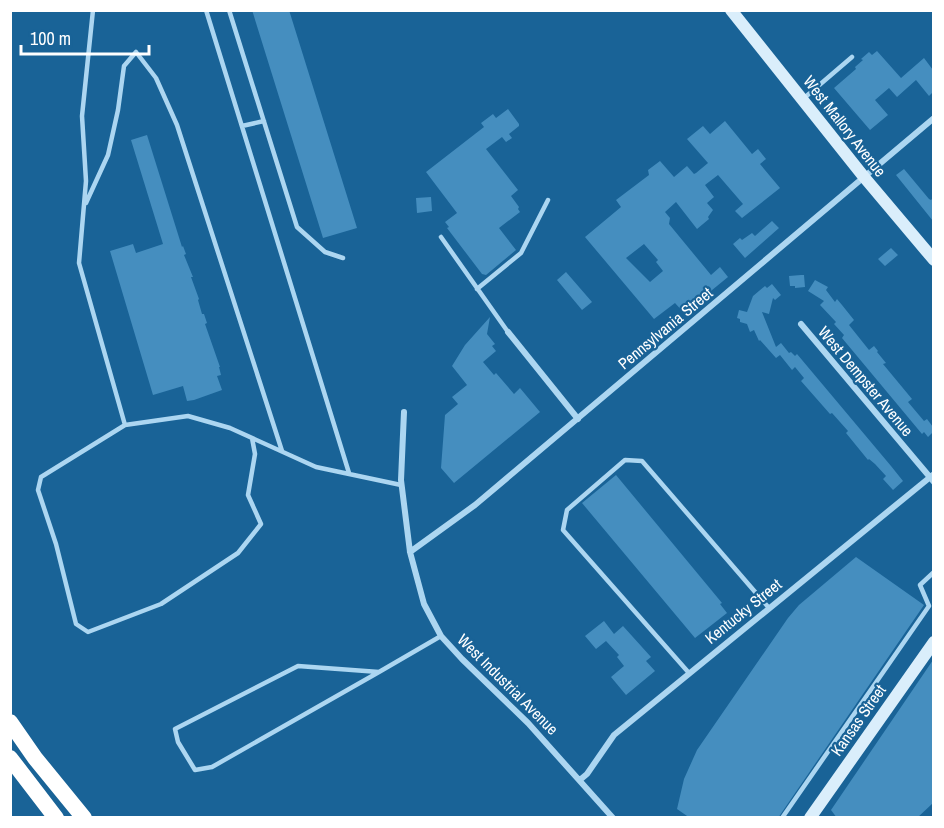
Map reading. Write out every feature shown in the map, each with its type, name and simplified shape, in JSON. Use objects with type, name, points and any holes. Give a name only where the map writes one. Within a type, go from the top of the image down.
[{"type":"highway","points":[[10,722],[35,758],[84,818]]},
{"type":"highway","points":[[10,758],[56,818]]},
{"type":"main road","name":"West Mallory Avenue","points":[[731,10],[933,260]]},
{"type":"main road","name":"Kansas Street","points":[[810,818],[933,642]]},
{"type":"street","name":"Pennsylvania Street","points":[[410,552],[476,505],[933,118]]},
{"type":"street","name":"West Dempster Avenue","points":[[801,324],[932,478]]},
{"type":"street","points":[[508,333],[578,419]]},
{"type":"street","name":"West Industrial Avenue","points":[[404,412],[402,485],[410,552],[424,604],[441,636],[581,779],[613,818]]},
{"type":"street","name":"Kentucky Street","points":[[581,779],[587,774],[614,735],[689,672],[932,478]]},
{"type":"lane","points":[[93,10],[82,117],[86,181],[79,263],[124,425]]},
{"type":"lane","points":[[206,10],[349,474]]},
{"type":"lane","points":[[229,10],[297,227],[325,252],[343,258]]},
{"type":"lane","points":[[84,208],[108,155],[118,110],[124,66],[136,52],[156,78],[177,125],[282,451]]},
{"type":"lane","points":[[803,99],[852,57]]},
{"type":"lane","points":[[242,126],[264,120]]},
{"type":"lane","points":[[477,289],[521,253],[548,200]]},
{"type":"lane","points":[[441,237],[508,333]]},
{"type":"lane","points":[[252,438],[255,454],[248,495],[261,524],[238,553],[161,604],[88,633],[76,624],[56,544],[38,490],[41,477],[124,425],[188,416],[230,428],[316,467],[402,485]]},
{"type":"lane","points":[[689,672],[563,530],[567,510],[625,460],[642,461],[769,608]]},
{"type":"lane","points":[[783,818],[929,606],[920,585],[933,572]]},
{"type":"lane","points":[[379,672],[298,666],[175,729],[178,741],[195,770],[212,767],[379,672],[441,636]]},
{"type":"building","points":[[252,10],[289,10],[357,228],[323,238]]},
{"type":"building","points":[[877,51],[901,78],[924,58],[933,70],[933,92],[929,96],[916,80],[897,97],[889,88],[875,100],[888,115],[870,130],[834,88],[856,69],[855,67],[863,60],[861,59],[869,52],[872,55]]},
{"type":"building","points":[[508,109],[519,126],[509,134],[512,138],[506,142],[502,137],[486,149],[518,190],[511,196],[520,212],[499,228],[516,250],[486,275],[482,274],[447,228],[449,227],[445,222],[457,213],[426,172],[484,127],[481,123],[493,114],[496,118]]},
{"type":"building","points":[[725,121],[752,154],[758,149],[766,159],[760,164],[780,188],[742,218],[735,211],[743,204],[718,175],[705,185],[714,197],[707,203],[713,210],[709,219],[697,229],[676,202],[665,212],[670,218],[669,224],[711,275],[720,267],[728,277],[684,313],[675,303],[654,319],[585,237],[621,207],[616,200],[649,175],[648,170],[660,161],[674,177],[687,166],[694,174],[696,173],[708,163],[687,139],[703,126],[710,134]],"holes":[[[644,244],[658,260],[656,262],[663,271],[650,282],[626,258]]]},
{"type":"building","points":[[147,135],[220,367],[221,375],[217,376],[222,390],[194,400],[187,401],[183,386],[153,395],[110,251],[133,244],[136,253],[163,244],[131,140]]},
{"type":"building","points":[[904,169],[929,199],[933,198],[933,221],[896,175]]},
{"type":"building","points":[[431,197],[432,211],[417,213],[416,198]]},
{"type":"building","points":[[772,221],[779,228],[745,258],[733,244],[752,233],[755,236]]},
{"type":"building","points":[[891,248],[898,255],[885,266],[878,259]]},
{"type":"building","points":[[566,272],[592,302],[582,310],[557,280]]},
{"type":"building","points":[[804,275],[805,287],[790,286],[789,276]]},
{"type":"building","points":[[815,280],[828,287],[826,290],[835,302],[837,299],[854,320],[849,325],[869,350],[874,346],[886,363],[883,364],[912,399],[908,402],[924,421],[927,419],[933,427],[933,432],[928,437],[924,432],[922,434],[842,338],[844,335],[834,324],[836,322],[820,305],[824,301],[808,291]]},
{"type":"building","points":[[772,284],[781,295],[775,300],[773,298],[769,314],[762,312],[776,347],[781,343],[789,353],[795,356],[797,354],[891,466],[903,481],[893,490],[883,479],[886,476],[868,460],[846,433],[848,431],[801,381],[804,378],[795,367],[792,370],[780,355],[776,358],[759,341],[754,330],[750,332],[747,324],[740,322],[737,318],[739,310],[747,312],[753,296],[765,286],[767,288]]},
{"type":"building","points":[[490,317],[487,334],[495,344],[492,346],[496,351],[483,362],[514,394],[520,388],[540,412],[454,483],[441,468],[445,415],[458,404],[452,397],[467,385],[452,366],[465,345]]},
{"type":"building","points":[[616,475],[722,603],[720,604],[727,613],[695,638],[582,503]]},
{"type":"building","points":[[856,557],[924,605],[778,818],[690,818],[677,809],[684,779],[697,750],[788,618],[799,605]]},
{"type":"building","points":[[604,621],[614,634],[623,626],[651,657],[646,661],[655,671],[626,695],[611,677],[624,666],[617,657],[619,655],[606,641],[596,649],[585,636]]},
{"type":"building","points":[[933,660],[933,803],[917,818],[837,818],[831,810]]}]
